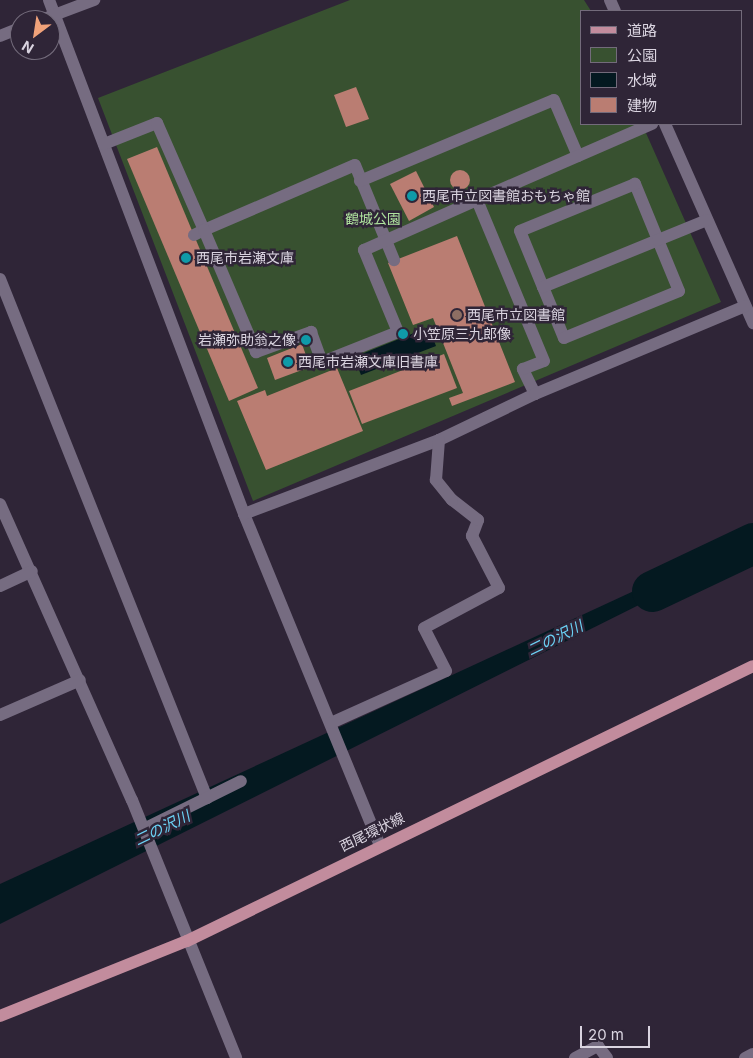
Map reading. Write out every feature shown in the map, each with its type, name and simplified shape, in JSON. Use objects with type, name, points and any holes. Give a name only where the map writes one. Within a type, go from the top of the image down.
[{"type":"main road","name":"西尾環状線","points":[[0,1016],[187,941],[380,844],[753,666]]},
{"type":"street","points":[[60,12],[94,0]]},
{"type":"street","points":[[60,27],[244,514],[380,844]]},
{"type":"street","points":[[360,181],[554,100],[578,156]]},
{"type":"street","points":[[104,144],[157,123],[199,232],[256,352],[311,332],[322,362],[398,332],[364,250],[650,125]]},
{"type":"street","points":[[665,125],[753,322]]},
{"type":"street","points":[[199,232],[355,165],[360,181],[388,240],[394,260]]},
{"type":"street","points":[[635,184],[679,291],[564,338],[543,287],[520,231],[635,184]]},
{"type":"street","points":[[477,200],[544,361],[524,369],[535,394]]},
{"type":"street","points":[[543,287],[708,220]]},
{"type":"street","points":[[0,279],[207,798]]},
{"type":"street","points":[[244,514],[439,440],[535,394],[745,306]]},
{"type":"street","points":[[331,723],[446,671],[424,628],[499,588],[472,536],[478,520],[452,500],[436,480],[439,440]]},
{"type":"street","points":[[1,508],[32,571],[161,867],[187,941],[236,1058]]},
{"type":"street","points":[[0,586],[32,571]]},
{"type":"street","points":[[0,715],[80,680]]},
{"type":"street","points":[[144,828],[241,781]]},
{"type":"street","points":[[574,1058],[598,1046],[607,1058]]},
{"type":"street","points":[[745,1058],[753,1054]]},
{"type":"green space","name":"鶴城公園","points":[[350,0],[584,0],[590,10],[580,10],[580,125],[642,125],[721,302],[253,501],[98,98]]},
{"type":"water","points":[[429,327],[436,346],[361,375],[354,357]]},
{"type":"water","name":"二の沢川","points":[[703,559],[703,573],[0,924],[0,884]]},
{"type":"building","points":[[356,87],[369,119],[346,127],[334,95]]},
{"type":"building","points":[[157,147],[258,388],[229,401],[127,159]]},
{"type":"building","points":[[460,170],[467,173],[470,180],[467,187],[460,190],[453,187],[450,180],[453,173]]},
{"type":"building","name":"西尾市立図書館おもちゃ館","points":[[416,171],[434,207],[409,221],[390,184]]},
{"type":"building","points":[[457,236],[515,382],[452,406],[449,398],[463,393],[433,318],[413,325],[388,263]]},
{"type":"building","name":"西尾市岩瀬文庫旧書庫","points":[[302,344],[310,367],[275,380],[267,358]]},
{"type":"building","points":[[444,354],[457,388],[362,424],[349,391]]},
{"type":"building","points":[[337,368],[363,431],[266,470],[237,401],[265,390],[267,396]]},
{"type":"waterway","name":"二の沢川","points":[[652,591],[753,543]]},
{"type":"place","name":"西尾市立図書館おもちゃ館","points":[[412,196]]},
{"type":"place","name":"西尾市岩瀬文庫","points":[[186,258]]},
{"type":"place","name":"西尾市立図書館","points":[[457,315]]},
{"type":"place","name":"小笠原三九郎像","points":[[403,334]]},
{"type":"place","name":"岩瀬弥助翁之像","points":[[306,340]]},
{"type":"place","name":"西尾市岩瀬文庫旧書庫","points":[[288,362]]}]
